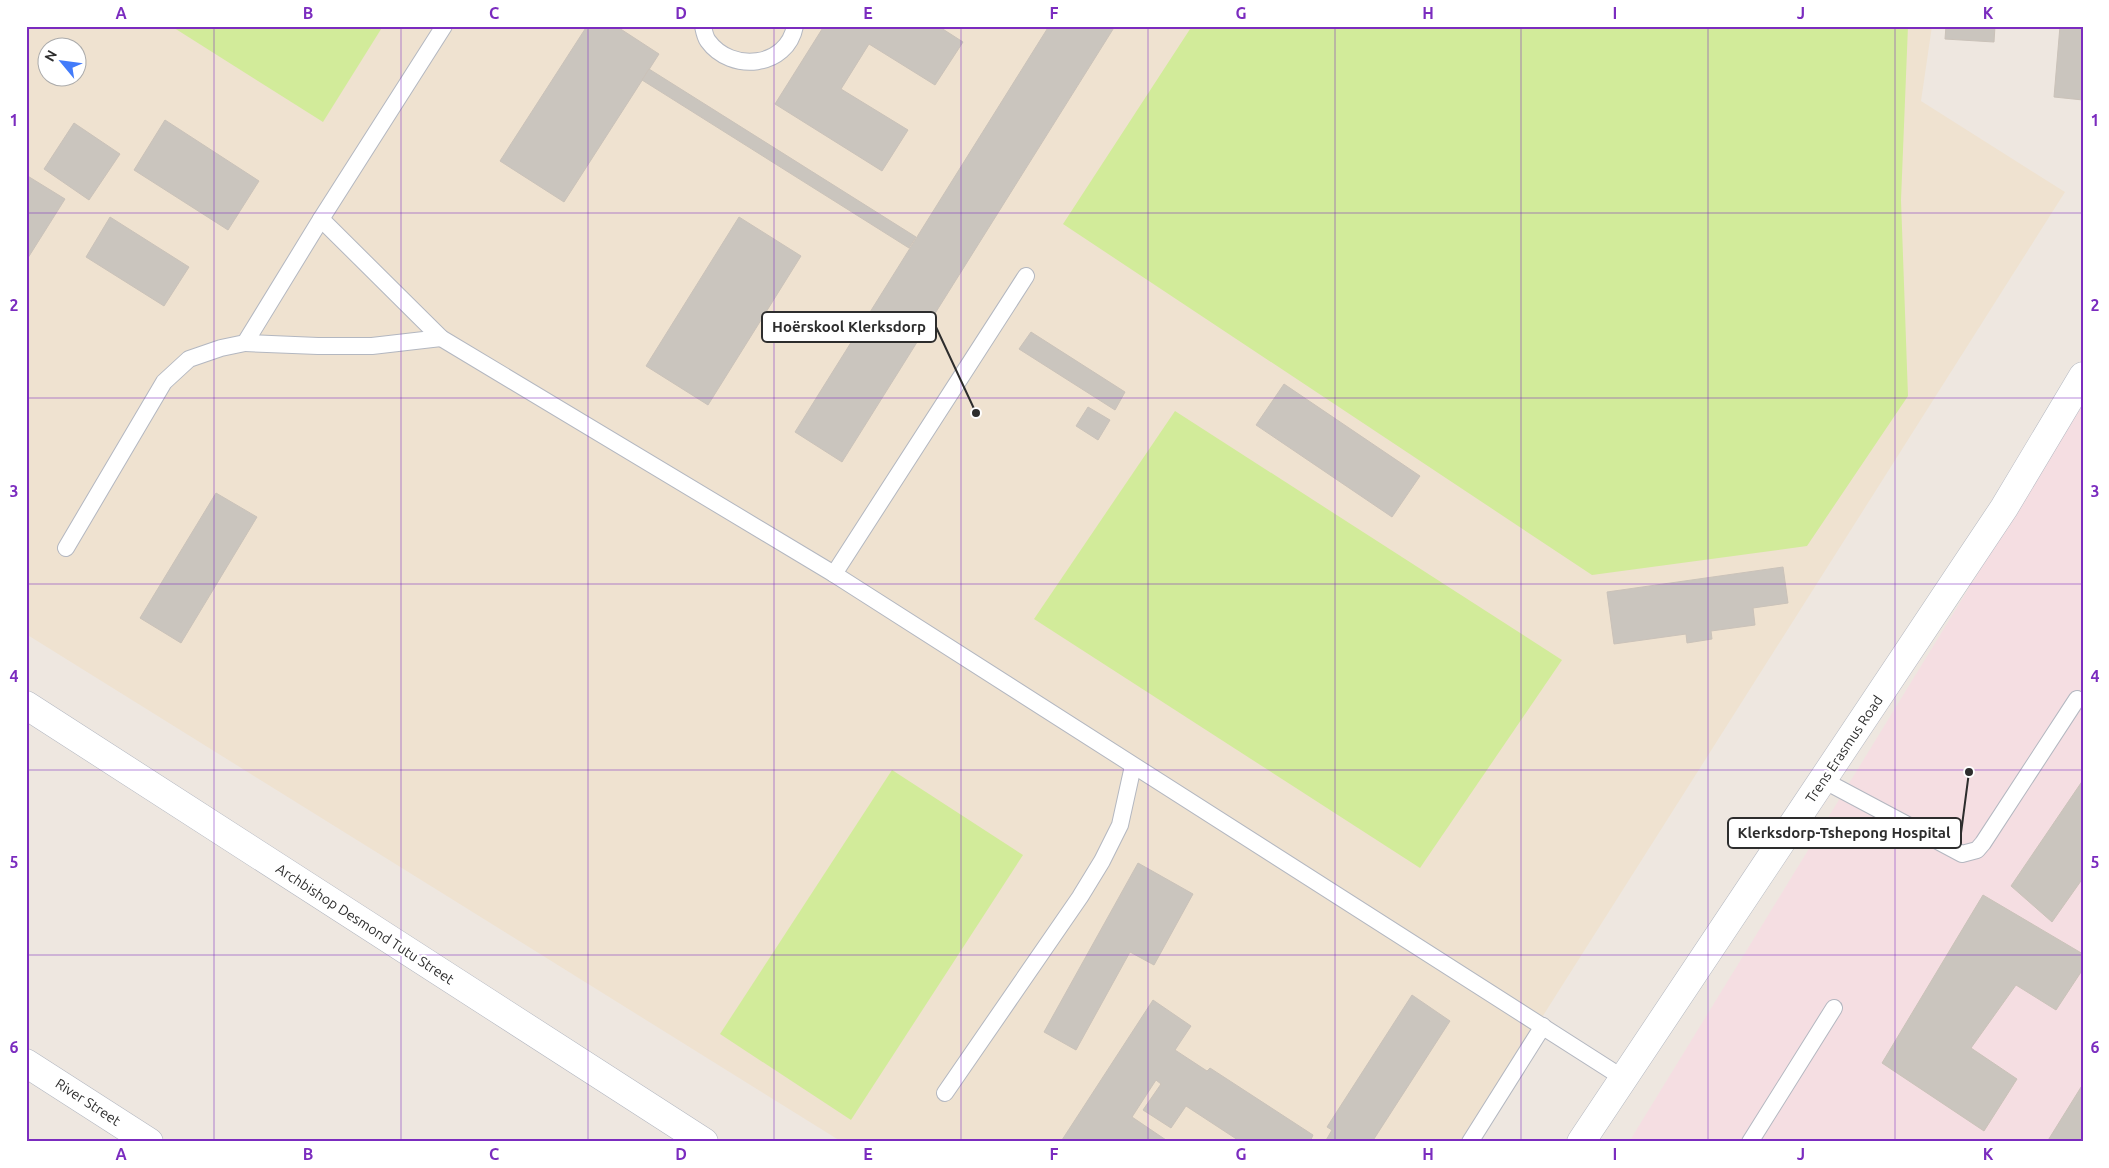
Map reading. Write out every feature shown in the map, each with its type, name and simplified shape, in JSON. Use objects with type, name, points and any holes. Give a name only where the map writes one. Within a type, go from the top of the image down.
[{"type":"street","name":"Trens Erasmus Road","points":[[1581,1142],[2004,508],[2083,376]]},
{"type":"street","name":"Archbishop Desmond Tutu Street","points":[[26,705],[704,1142]]},
{"type":"street","name":"River Street","points":[[26,1062],[149,1142]]},
{"type":"lane","points":[[245,343],[321,219],[444,26]]},
{"type":"lane","points":[[703,26],[708,40],[723,55],[742,63],[763,61],[782,51],[794,34],[795,26]]},
{"type":"lane","points":[[321,219],[441,338],[834,574],[1623,1078]]},
{"type":"lane","points":[[834,574],[1026,276]]},
{"type":"lane","points":[[66,548],[164,382],[190,359],[221,348],[245,343],[372,346],[441,338]]},
{"type":"lane","points":[[1823,780],[1962,854],[1971,853],[1983,843],[2077,699]]},
{"type":"lane","points":[[945,1093],[1080,897],[1102,861],[1120,825],[1133,766]]},
{"type":"lane","points":[[1750,1142],[1834,1008]]},
{"type":"lane","points":[[1470,1142],[1543,1026]]},
{"type":"shaded area","points":[[26,26],[1932,26],[1921,101],[2065,192],[1463,1142],[842,1142],[26,634]]},
{"type":"shaded area","points":[[2083,402],[2083,1142],[1629,1142]]},
{"type":"green space","points":[[171,26],[383,26],[323,122]]},
{"type":"green space","points":[[1192,26],[1908,26],[1901,200],[1908,396],[1807,546],[1592,575],[1063,224]]},
{"type":"green space","points":[[1175,411],[1562,660],[1420,868],[1034,619]]},
{"type":"green space","points":[[892,770],[1023,855],[851,1120],[720,1034]]},
{"type":"building","points":[[587,26],[616,26],[659,54],[564,202],[500,161]]},
{"type":"building","points":[[824,26],[938,26],[963,42],[935,85],[869,44],[841,89],[908,130],[882,171],[775,104]]},
{"type":"building","points":[[1049,26],[1115,26],[842,462],[795,432]]},
{"type":"building","points":[[1946,26],[1995,26],[1994,42],[1945,39]]},
{"type":"building","points":[[2060,26],[2083,26],[2083,100],[2054,97]]},
{"type":"building","points":[[649,69],[916,237],[909,248],[642,80]]},
{"type":"building","points":[[165,120],[259,181],[228,230],[134,170]]},
{"type":"building","points":[[74,123],[120,154],[89,200],[44,169]]},
{"type":"building","points":[[26,175],[65,199],[26,261]]},
{"type":"building","points":[[110,217],[189,267],[164,306],[86,257]]},
{"type":"building","points":[[739,217],[801,256],[708,405],[646,366]]},
{"type":"building","points":[[1031,332],[1125,392],[1115,410],[1019,349]]},
{"type":"building","points":[[1284,384],[1420,476],[1392,517],[1256,425]]},
{"type":"building","points":[[1088,407],[1110,420],[1098,440],[1076,426]]},
{"type":"building","points":[[216,493],[257,517],[181,643],[140,618]]},
{"type":"building","points":[[1783,567],[1788,603],[1753,608],[1755,625],[1711,631],[1712,639],[1687,643],[1686,634],[1614,644],[1607,592]]},
{"type":"building","points":[[2083,780],[2083,878],[2052,922],[2011,886]]},
{"type":"building","points":[[1138,863],[1193,894],[1154,965],[1130,952],[1076,1050],[1044,1032]]},
{"type":"building","points":[[1983,895],[2083,954],[2083,969],[2056,1010],[2016,985],[1971,1048],[2017,1079],[1984,1131],[1882,1063]]},
{"type":"building","points":[[1412,995],[1450,1021],[1372,1142],[1325,1142],[1332,1130],[1327,1127]]},
{"type":"building","points":[[1153,1000],[1191,1026],[1175,1050],[1207,1071],[1210,1068],[1313,1135],[1310,1142],[1241,1142],[1186,1106],[1171,1128],[1143,1110],[1161,1084],[1156,1080],[1132,1117],[1169,1142],[1065,1142],[1062,1140]]},
{"type":"building","points":[[2083,1084],[2083,1142],[2047,1142]]},
{"type":"place","name":"Hoërskool Klerksdorp","points":[[976,413]]},
{"type":"place","name":"Klerksdorp-Tshepong Hospital","points":[[1969,772]]}]
